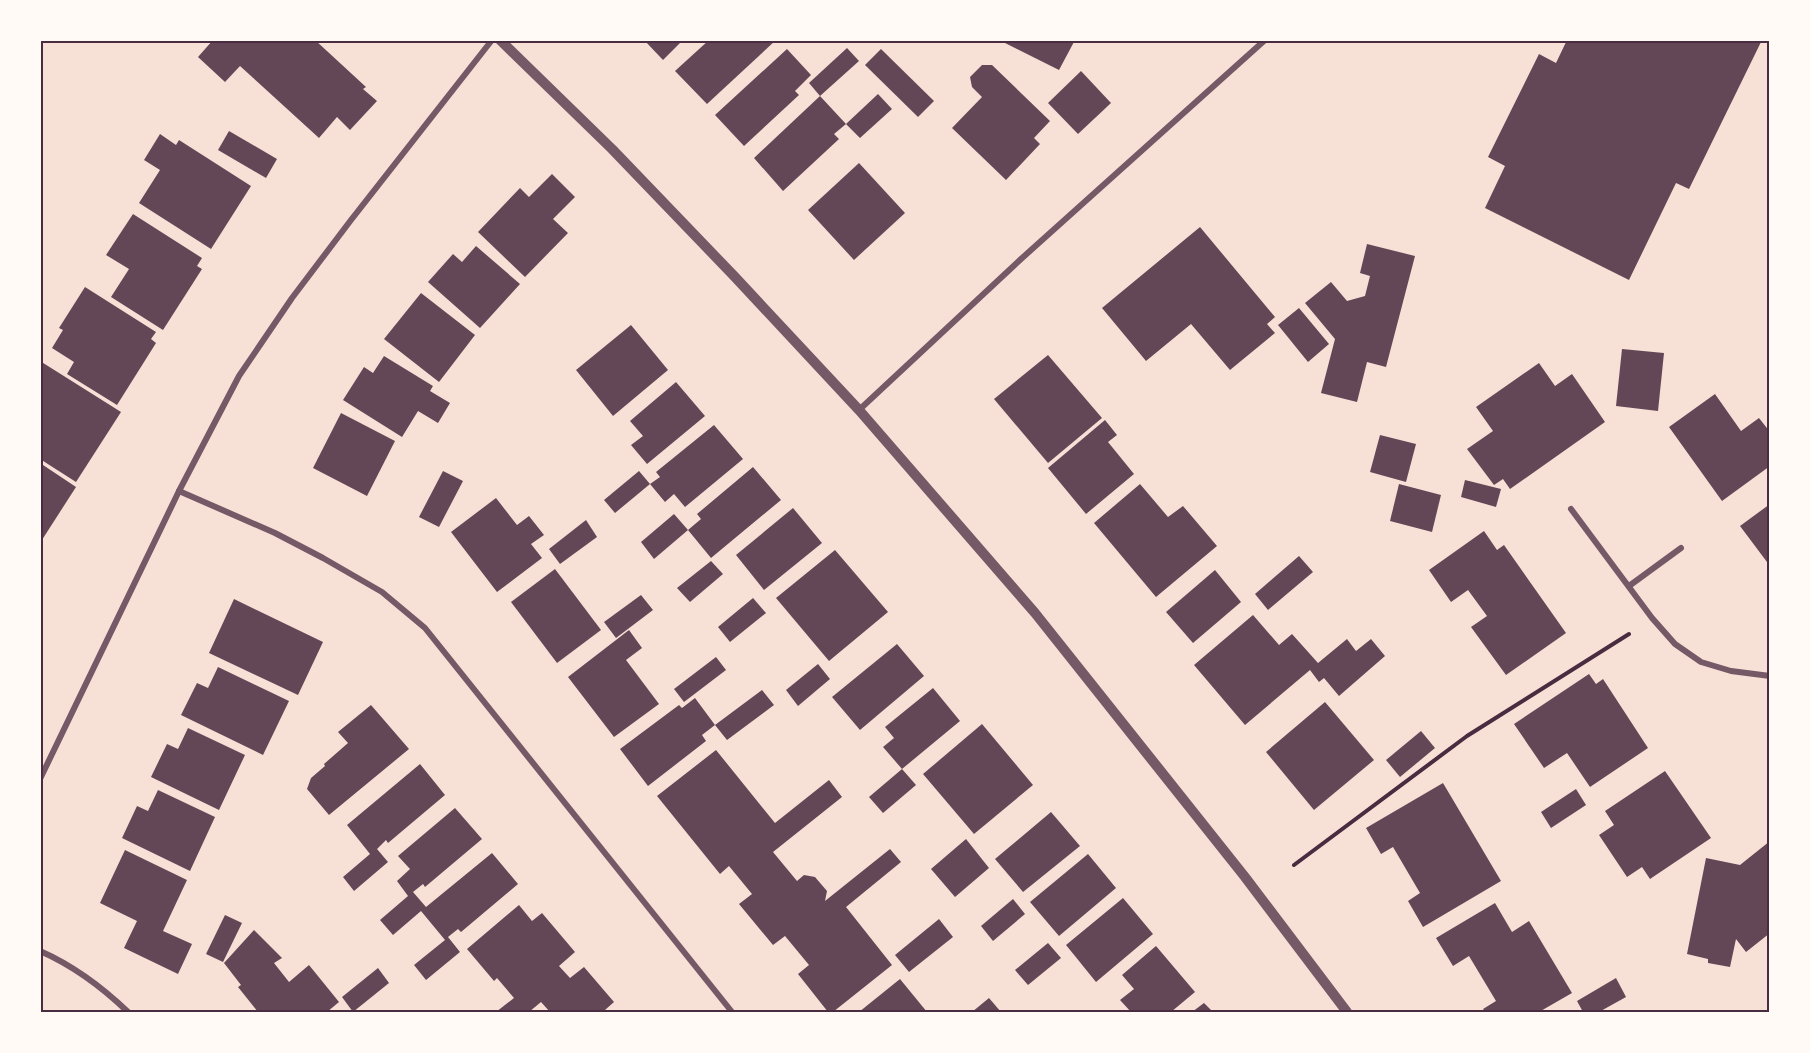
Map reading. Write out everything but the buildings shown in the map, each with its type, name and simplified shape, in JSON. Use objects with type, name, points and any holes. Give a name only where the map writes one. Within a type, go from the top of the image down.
[{"type":"street","points":[[40,779],[179,491],[239,376],[292,298],[492,40]]},
{"type":"street","points":[[501,40],[612,148],[859,410],[1049,631],[1238,868],[1347,1012]]},
{"type":"street","points":[[859,410],[1021,259],[1264,40]]},
{"type":"street","points":[[179,491],[275,533],[323,558],[382,592],[425,627],[732,1012]]},
{"type":"street","points":[[1571,509],[1652,618],[1675,644],[1701,662],[1731,671],[1770,676]]},
{"type":"street","points":[[1629,586],[1681,548]]},
{"type":"street","points":[[40,951],[80,972],[128,1012]]},
{"type":"path","points":[[1294,865],[1467,736],[1652,618]]}]
